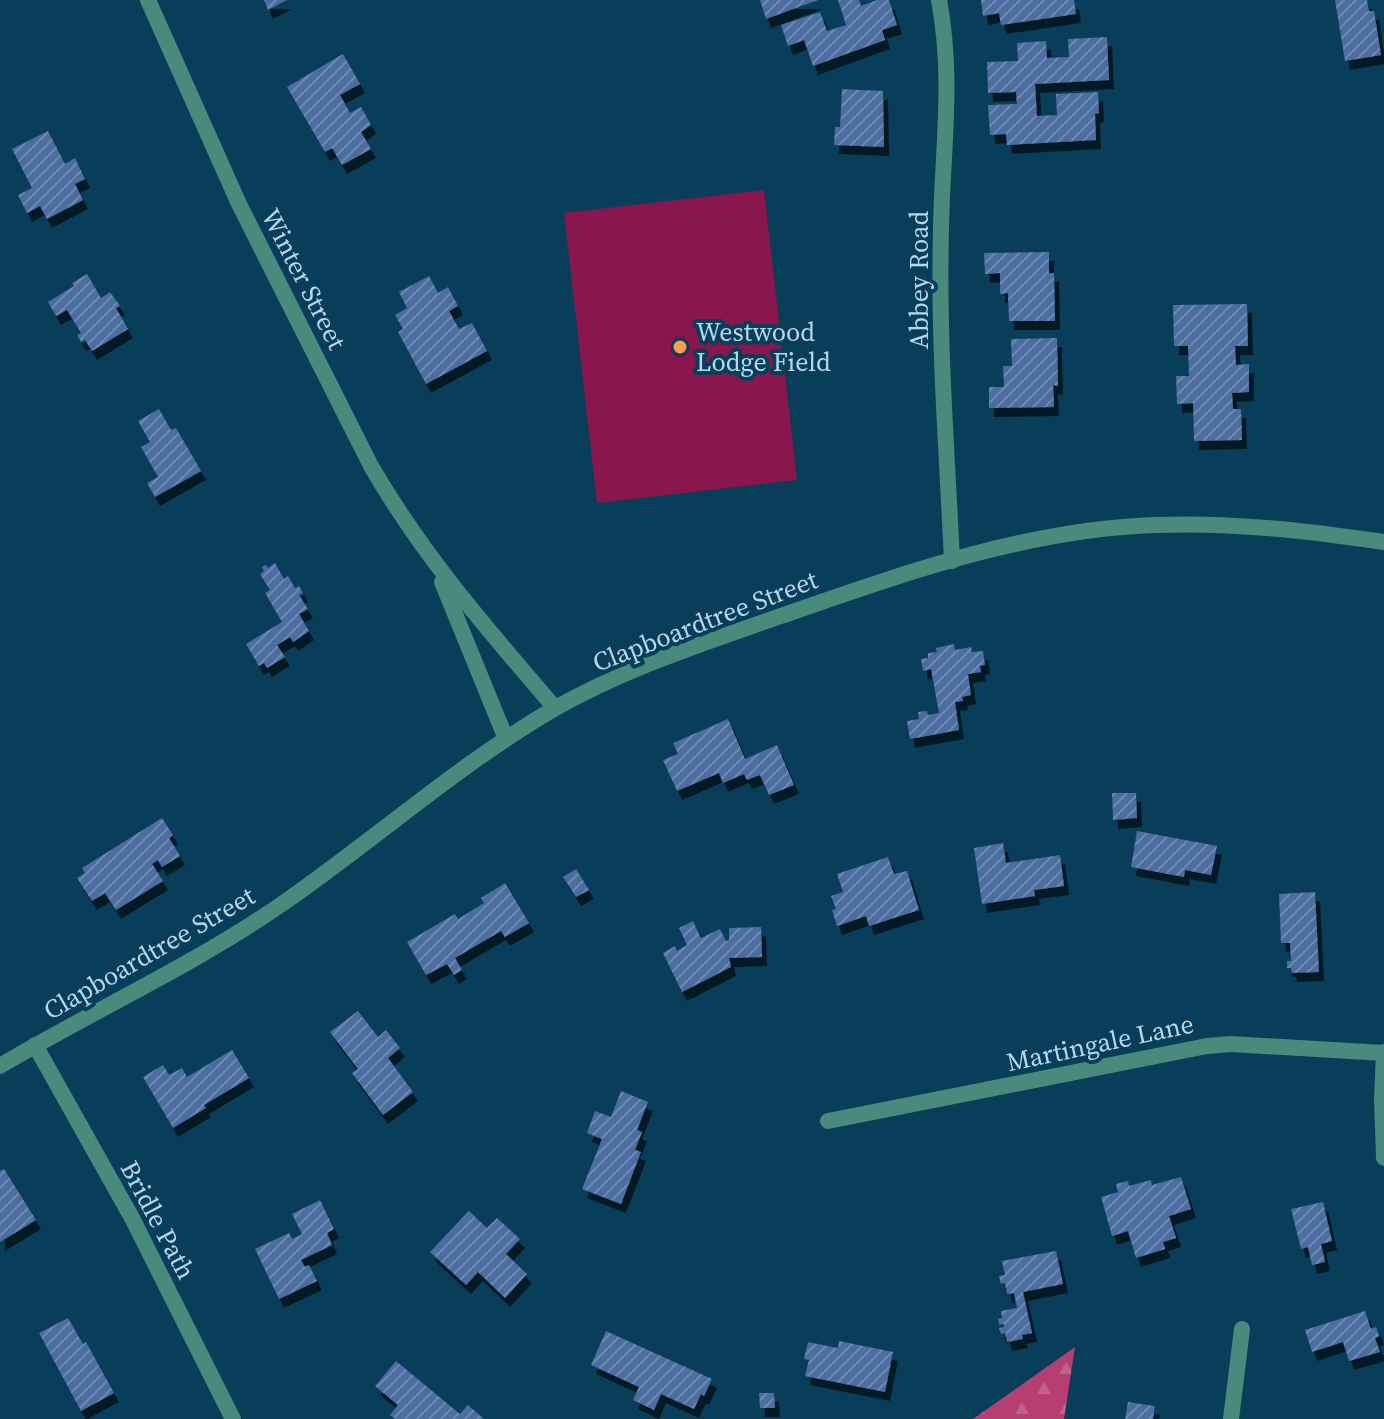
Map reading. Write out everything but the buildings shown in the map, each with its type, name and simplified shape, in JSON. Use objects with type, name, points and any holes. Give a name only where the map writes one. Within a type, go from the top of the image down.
[{"type":"street","name":"Winter Street","points":[[148,0],[239,204],[371,466],[437,569],[555,708]]},
{"type":"street","name":"Abbey Road","points":[[939,0],[946,37],[948,87],[941,232],[944,418],[952,561]]},
{"type":"street","name":"Clapboardtree Street","points":[[0,1066],[180,968],[278,906],[421,799],[555,708],[678,652],[854,591],[1031,541],[1153,525],[1271,527],[1384,542]]},
{"type":"street","name":"Winter Street","points":[[437,569],[506,739]]},
{"type":"street","name":"Martingale Lane","points":[[828,1121],[1207,1046],[1231,1044],[1384,1053]]},
{"type":"street","name":"Bridle Path","points":[[35,1045],[132,1218],[233,1419]]},
{"type":"street","points":[[1384,1053],[1384,1158]]},
{"type":"street","points":[[1231,1419],[1242,1329]]},
{"type":"green space","points":[[1075,1347],[1064,1419],[973,1419]]},
{"type":"shaded area","name":"Westwood Lodge Field","points":[[764,190],[797,480],[597,503],[564,213]]},
{"type":"place","name":"Westwood Lodge Field","points":[[680,347]]}]
